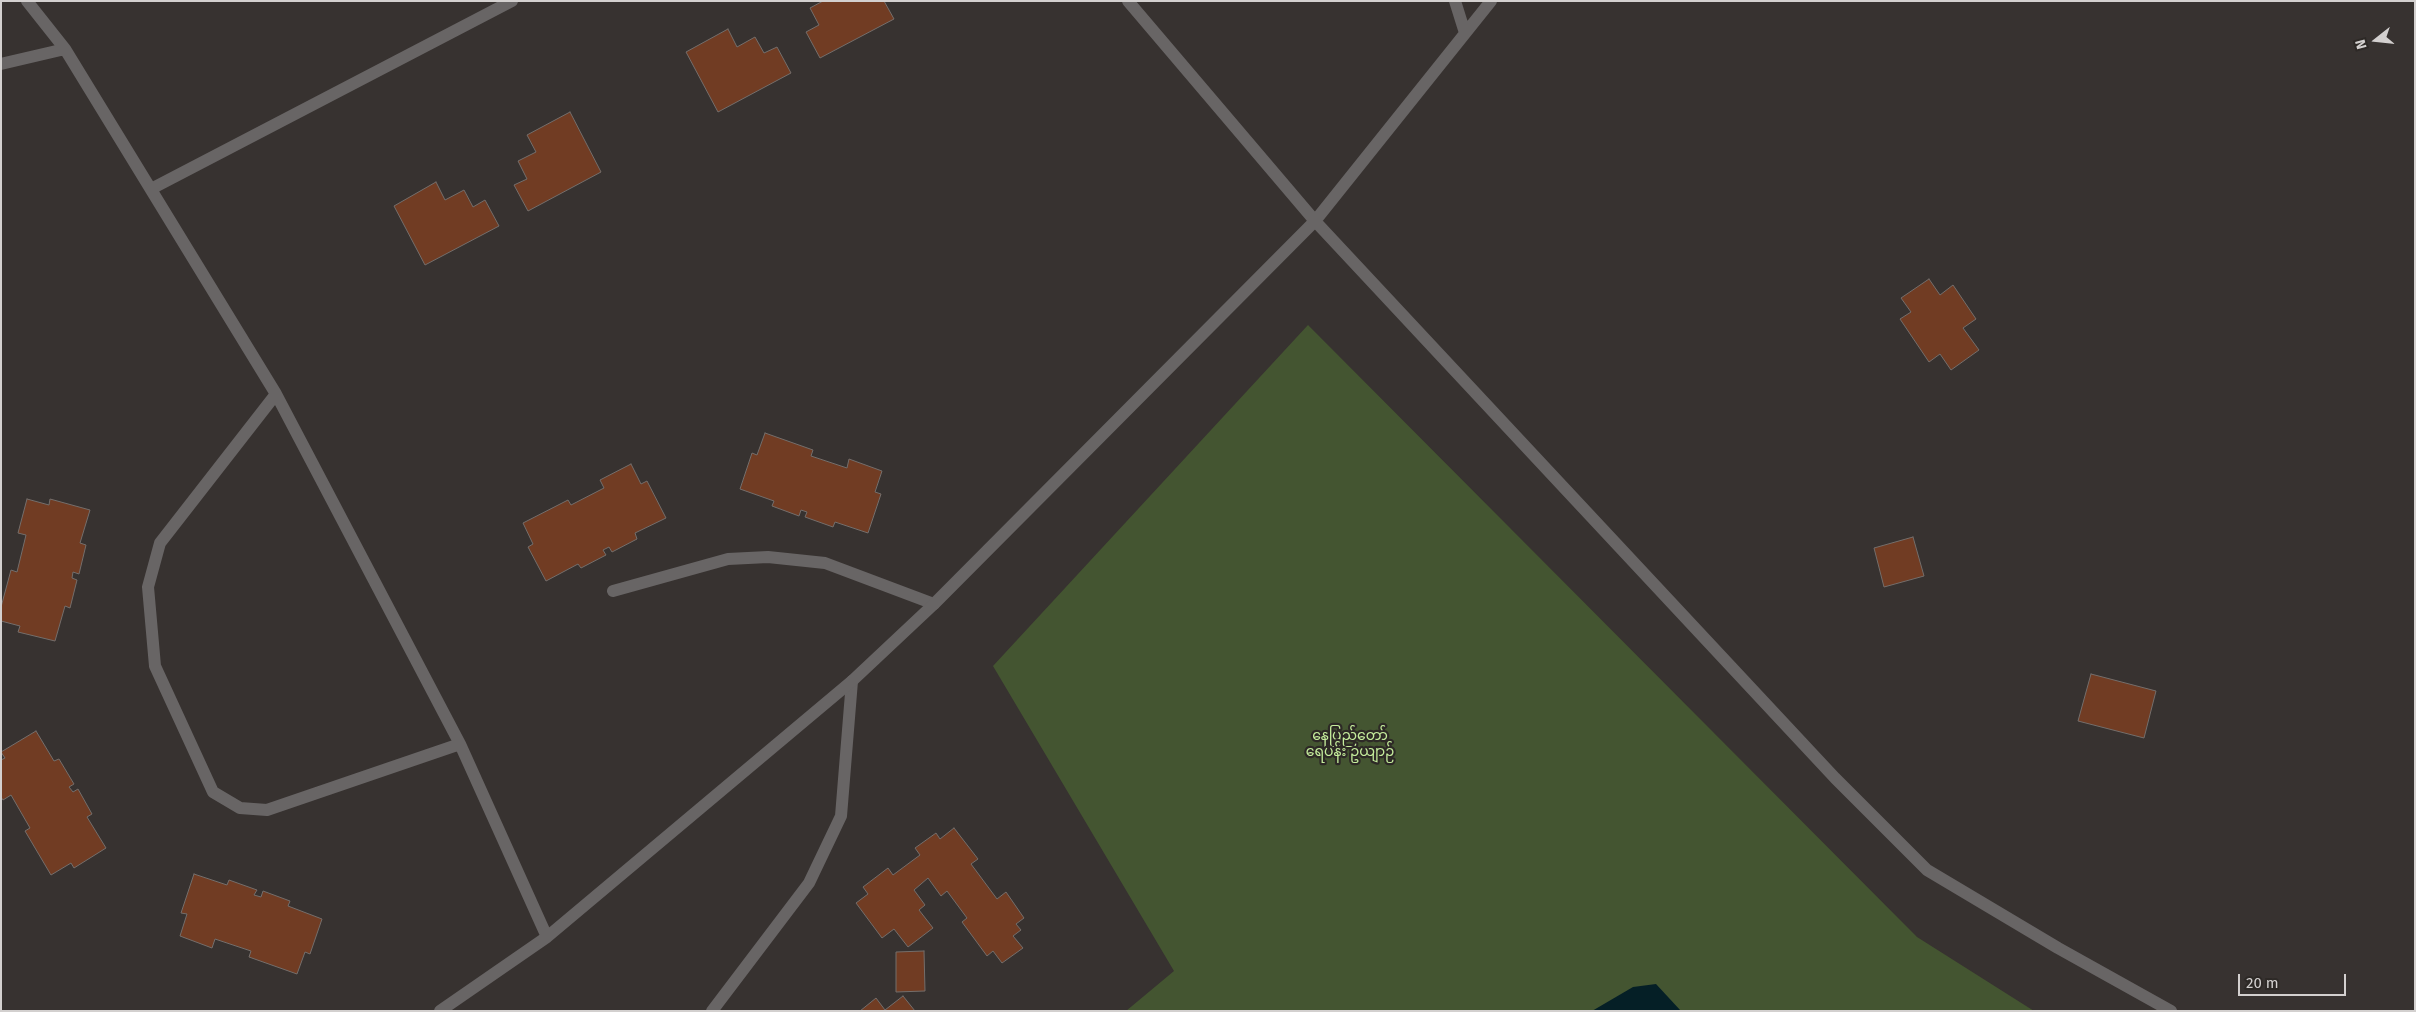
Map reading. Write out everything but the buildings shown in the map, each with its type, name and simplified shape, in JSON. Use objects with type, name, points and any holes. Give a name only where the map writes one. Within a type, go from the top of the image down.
[{"type":"street","points":[[27,1],[65,49],[276,394],[460,744],[546,936]]},
{"type":"street","points":[[151,189],[512,1]]},
{"type":"street","points":[[1128,1],[1315,221],[1835,778],[1927,870],[2058,948],[2171,1011]]},
{"type":"street","points":[[1455,1],[1465,33]]},
{"type":"street","points":[[440,1011],[546,936],[852,681],[934,604],[1315,221],[1491,1]]},
{"type":"street","points":[[1,64],[65,49]]},
{"type":"street","points":[[276,394],[160,543],[148,588],[155,666],[213,792],[240,808],[267,810],[460,744]]},
{"type":"street","points":[[613,590],[728,559],[768,557],[825,563],[934,604]]},
{"type":"street","points":[[712,1011],[809,883],[841,816],[852,681]]},
{"type":"green space","name":"နေပြည်တော် ရေပန်း ဥယျာဉ်","points":[[1308,325],[1917,937],[2034,1011],[1126,1011],[1174,971],[993,666]]},
{"type":"water","points":[[1656,984],[1681,1011],[1592,1011],[1633,987]]}]
